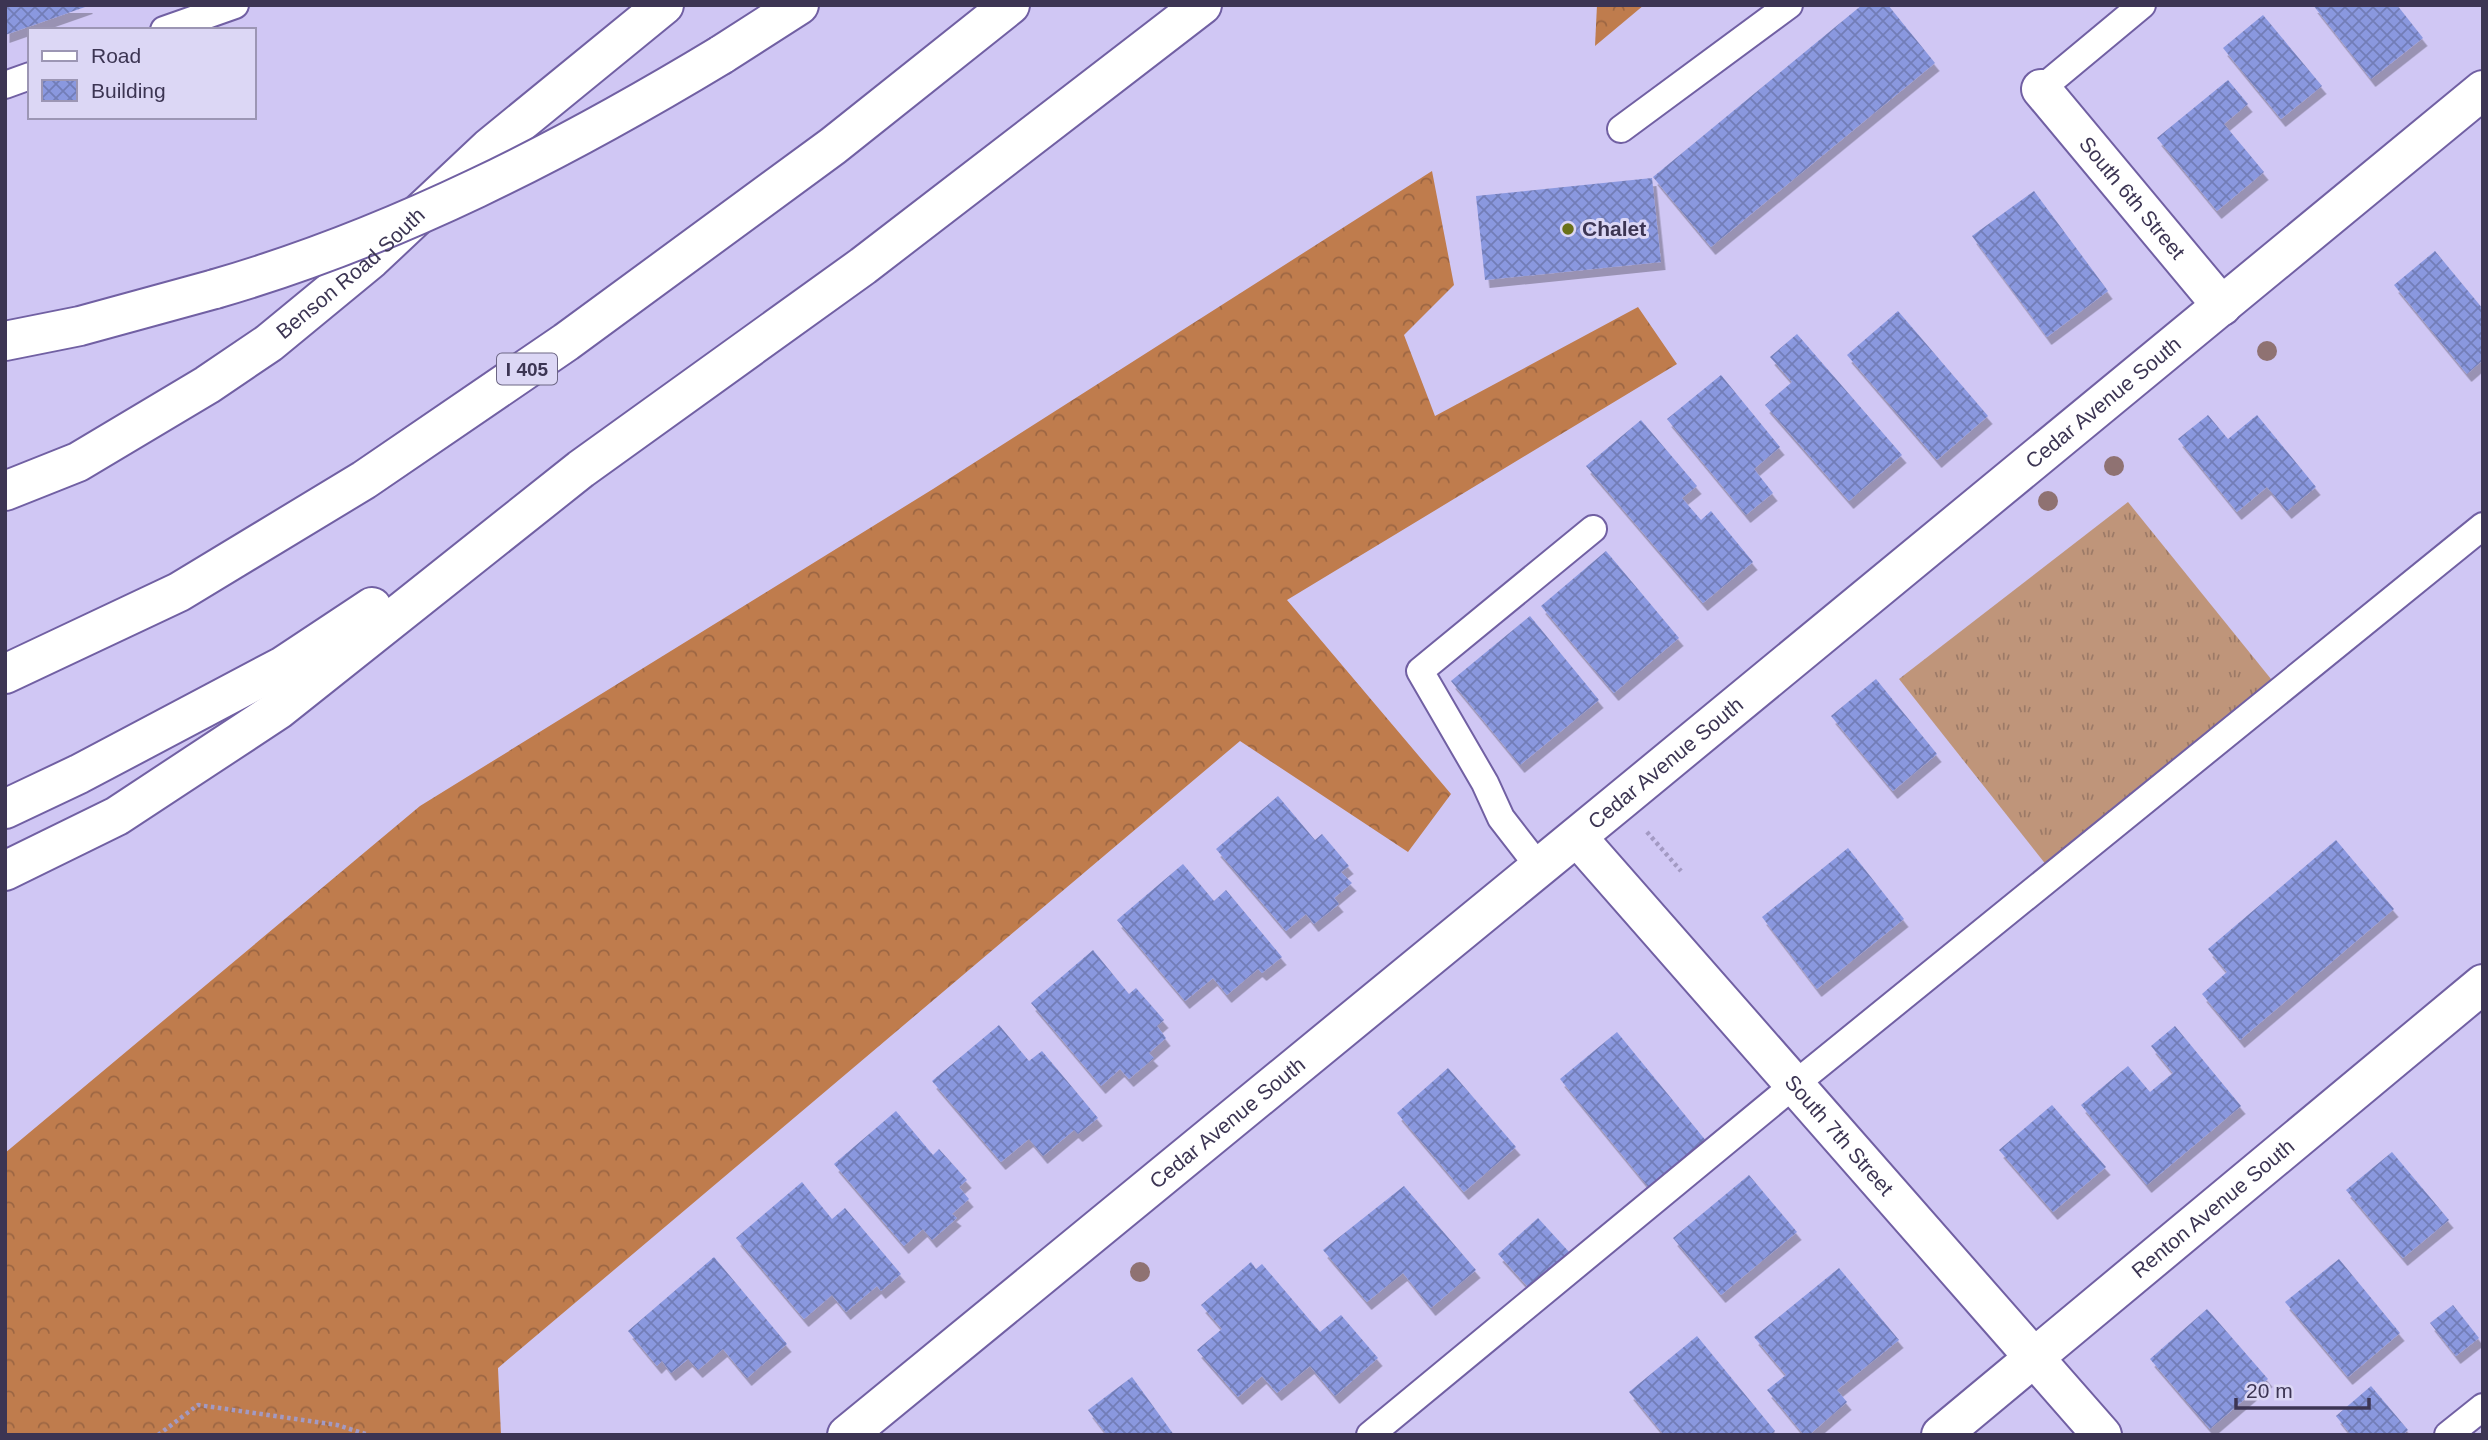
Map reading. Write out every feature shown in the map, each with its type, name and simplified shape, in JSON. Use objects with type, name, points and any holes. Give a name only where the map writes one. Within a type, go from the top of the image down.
[{"type":"main road","name":"Benson Road South","points":[[5,491],[78,462],[207,385],[269,343],[371,259],[489,148],[664,5]]},
{"type":"main road","points":[[5,341],[80,326],[215,289],[296,263],[440,205],[575,139],[646,100],[799,5]]},
{"type":"main road","name":"I 405","points":[[5,674],[179,592],[364,480],[566,342],[833,146],[1010,5]]},
{"type":"main road","points":[[5,809],[79,774],[283,666],[581,469],[863,266],[1202,5]]},
{"type":"main road","name":"South 6th Street","points":[[2040,89],[2222,306]]},
{"type":"main road","name":"Cedar Avenue South","points":[[846,1435],[2483,90]]},
{"type":"main road","points":[[5,871],[117,816],[278,710],[581,469]]},
{"type":"main road","name":"South 7th Street","points":[[1577,836],[2102,1435]]},
{"type":"main road","name":"Renton Avenue South","points":[[1941,1435],[2483,984]]},
{"type":"lane","points":[[170,28],[235,5]]},
{"type":"lane","points":[[1621,130],[1789,5]]},
{"type":"lane","points":[[2040,89],[2142,5]]},
{"type":"lane","points":[[5,85],[28,77]]},
{"type":"lane","points":[[1370,1435],[1794,1085],[2483,526]]},
{"type":"lane","points":[[1539,867],[1500,818],[1485,783],[1420,671],[1594,529]]},
{"type":"lane","points":[[2448,1435],[2483,1407]]},
{"type":"path","points":[[1620,801],[1681,871]]},
{"type":"path","points":[[158,1435],[198,1405],[337,1425],[369,1435]]},
{"type":"green space","points":[[1597,5],[1644,5],[1595,46]]},
{"type":"green space","points":[[1432,171],[1454,285],[1404,335],[1435,416],[1638,307],[1677,364],[1287,600],[1451,794],[1408,852],[1240,741],[498,1368],[501,1435],[5,1435],[5,1153],[420,806],[933,489]]},
{"type":"green space","points":[[2128,502],[2275,684],[2047,866],[1899,679]]},
{"type":"building","points":[[5,5],[88,5],[88,6],[5,35]]},
{"type":"building","points":[[1862,5],[1888,5],[1935,63],[1711,247],[1653,177]]},
{"type":"building","points":[[2313,5],[2397,5],[2423,38],[2371,79]]},
{"type":"building","points":[[2263,15],[2322,86],[2281,119],[2223,48]]},
{"type":"building","points":[[2228,80],[2248,104],[2224,124],[2264,172],[2217,211],[2157,138]]},
{"type":"building","name":"Chalet","points":[[1652,178],[1661,262],[1485,280],[1476,196]]},
{"type":"building","points":[[2034,191],[2108,291],[2047,337],[1972,236]]},
{"type":"building","points":[[2435,251],[2483,309],[2483,360],[2467,374],[2394,285]]},
{"type":"building","points":[[1898,311],[1988,416],[1937,460],[1847,355]]},
{"type":"building","points":[[1797,334],[1902,455],[1849,501],[1765,405],[1792,382],[1770,357]]},
{"type":"building","points":[[1721,375],[1780,447],[1754,469],[1773,493],[1746,515],[1667,419]]},
{"type":"building","points":[[2208,415],[2228,439],[2257,415],[2316,487],[2287,511],[2267,487],[2237,512],[2178,439]]},
{"type":"building","points":[[1641,420],[1697,486],[1682,498],[1701,520],[1711,511],[1753,562],[1703,603],[1586,466]]},
{"type":"building","points":[[1606,551],[1679,638],[1614,693],[1541,606]]},
{"type":"building","points":[[1530,616],[1599,700],[1520,765],[1451,681]]},
{"type":"building","points":[[1876,679],[1937,754],[1893,791],[1831,716]]},
{"type":"building","points":[[1278,796],[1315,840],[1322,834],[1349,866],[1341,872],[1352,883],[1334,898],[1339,904],[1314,924],[1306,914],[1286,931],[1216,849]]},
{"type":"building","points":[[2336,840],[2394,909],[2240,1040],[2202,994],[2227,972],[2208,949]]},
{"type":"building","points":[[1848,848],[1904,919],[1817,989],[1762,917]]},
{"type":"building","points":[[1183,864],[1214,901],[1226,890],[1282,957],[1262,973],[1258,969],[1227,995],[1213,978],[1185,1001],[1117,920]]},
{"type":"building","points":[[1093,950],[1129,994],[1136,988],[1164,1020],[1157,1026],[1166,1038],[1149,1053],[1154,1058],[1129,1079],[1120,1069],[1101,1086],[1031,1003]]},
{"type":"building","points":[[999,1025],[1029,1061],[1042,1051],[1098,1118],[1078,1134],[1074,1130],[1043,1156],[1029,1139],[1001,1162],[932,1081]]},
{"type":"building","points":[[2175,1026],[2241,1106],[2147,1185],[2081,1105],[2128,1066],[2150,1092],[2173,1073],[2151,1046]]},
{"type":"building","points":[[1617,1032],[1707,1142],[1650,1189],[1560,1079]]},
{"type":"building","points":[[1448,1068],[1516,1147],[1464,1192],[1397,1113]]},
{"type":"building","points":[[2052,1105],[2106,1167],[2053,1212],[1999,1150]]},
{"type":"building","points":[[896,1111],[933,1155],[939,1149],[967,1180],[959,1187],[969,1199],[952,1214],[957,1218],[932,1240],[923,1229],[904,1246],[834,1164]]},
{"type":"building","points":[[2392,1152],[2449,1220],[2403,1258],[2346,1190]]},
{"type":"building","points":[[1749,1175],[1797,1232],[1721,1295],[1673,1238]]},
{"type":"building","points":[[802,1182],[832,1219],[845,1208],[901,1274],[881,1291],[877,1286],[846,1312],[832,1295],[804,1319],[736,1238]]},
{"type":"building","points":[[1404,1186],[1476,1270],[1431,1308],[1403,1273],[1367,1302],[1323,1250]]},
{"type":"building","points":[[1538,1218],[1570,1253],[1530,1289],[1498,1254]]},
{"type":"building","points":[[714,1257],[787,1344],[747,1378],[723,1349],[698,1370],[688,1359],[671,1373],[662,1361],[657,1366],[628,1331]]},
{"type":"building","points":[[2339,1259],[2400,1333],[2348,1377],[2285,1302]]},
{"type":"building","points":[[1251,1262],[1256,1269],[1262,1264],[1320,1332],[1341,1315],[1378,1358],[1335,1396],[1310,1366],[1277,1393],[1262,1376],[1238,1397],[1197,1350],[1222,1329],[1201,1305]]},
{"type":"building","points":[[1839,1268],[1899,1340],[1837,1390],[1847,1402],[1809,1435],[1804,1435],[1767,1390],[1786,1375],[1754,1337]]},
{"type":"building","points":[[2453,1305],[2479,1338],[2456,1356],[2430,1323]]},
{"type":"building","points":[[2207,1309],[2268,1379],[2210,1429],[2150,1359]]},
{"type":"building","points":[[1697,1336],[1775,1431],[1771,1435],[1664,1435],[1629,1392]]},
{"type":"building","points":[[1132,1377],[1174,1435],[1107,1435],[1088,1410]]},
{"type":"building","points":[[2371,1386],[2408,1430],[2403,1435],[2351,1435],[2336,1416]]},
{"type":"place","name":"Chalet","points":[[1568,229]]}]
